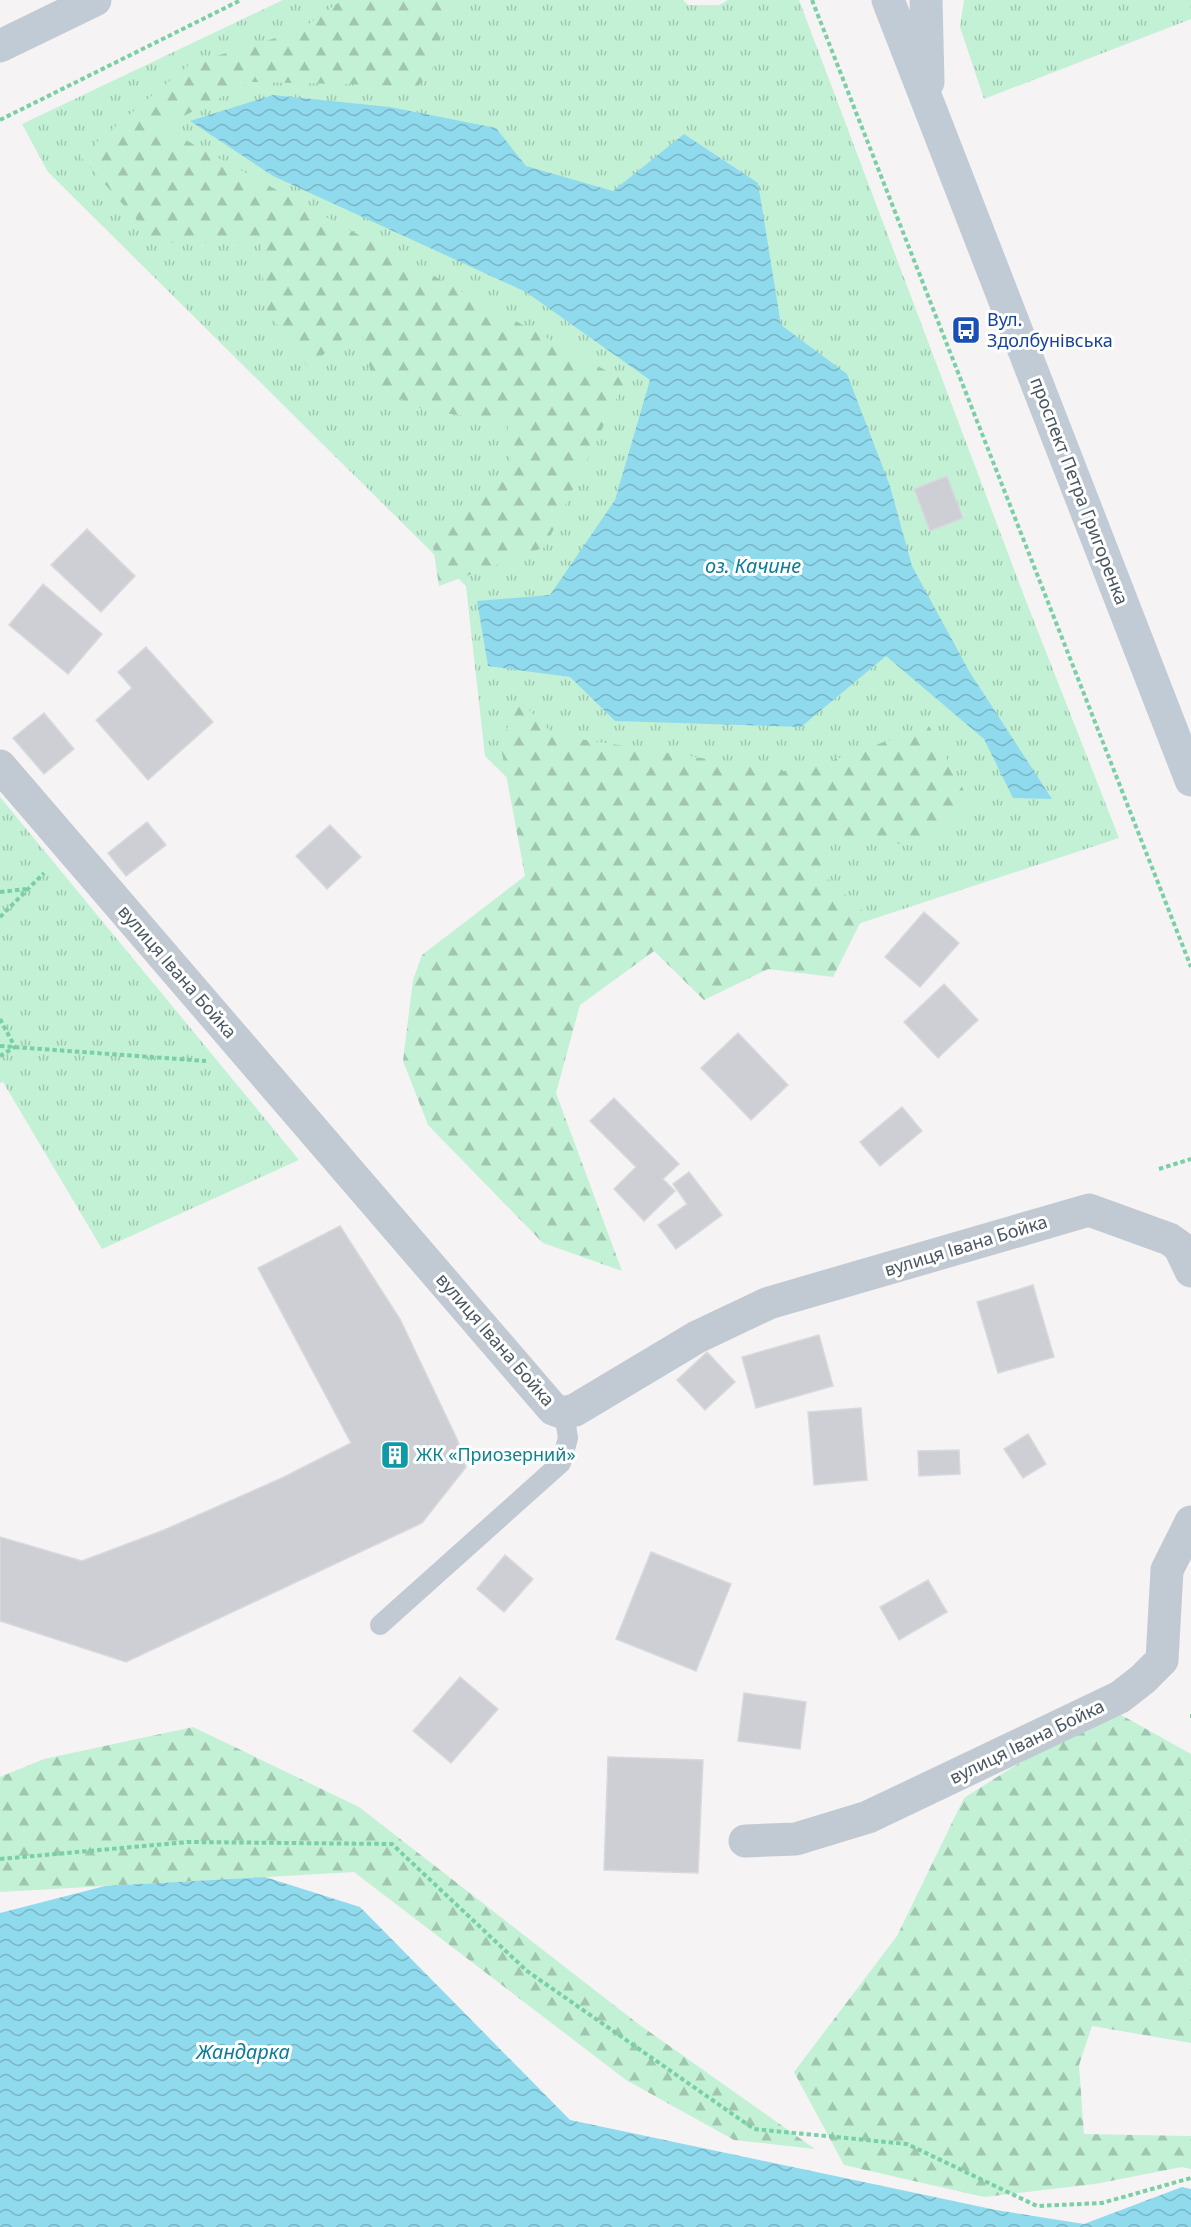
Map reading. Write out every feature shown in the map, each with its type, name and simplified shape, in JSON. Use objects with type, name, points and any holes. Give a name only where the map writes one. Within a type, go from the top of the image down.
[{"type":"main road","points":[[0,46],[95,0]]},
{"type":"main road","name":"проспект Петра Григоренка","points":[[888,0],[1191,780]]},
{"type":"main road","points":[[926,0],[929,104]]},
{"type":"street","name":"вулиця Івана Бойка","points":[[0,766],[553,1409],[564,1413],[575,1410],[697,1337],[769,1303],[1089,1210],[1169,1239],[1179,1246],[1191,1271]]},
{"type":"street","name":"вулиця Івана Бойка","points":[[745,1841],[796,1839],[868,1817],[1120,1697],[1162,1660],[1167,1570],[1191,1522]]},
{"type":"lane","points":[[380,1625],[561,1463],[568,1438],[564,1413]]},
{"type":"path","points":[[0,120],[241,0]]},
{"type":"path","points":[[812,0],[1191,967]]},
{"type":"path","points":[[0,917],[69,847]]},
{"type":"path","points":[[0,892],[28,889]]},
{"type":"path","points":[[0,1019],[15,1047]]},
{"type":"path","points":[[0,1046],[257,1065]]},
{"type":"path","points":[[0,1056],[15,1047]]},
{"type":"path","points":[[1159,1169],[1191,1159]]},
{"type":"path","points":[[0,1859],[188,1842],[393,1844],[527,1971],[754,2129],[907,2144],[1036,2206],[1102,2203],[1191,2178]]},
{"type":"green space","points":[[283,0],[683,0],[688,5],[719,5],[728,0],[799,0],[1026,601],[1119,838],[706,974],[485,756],[466,586],[48,172],[22,124]]},
{"type":"green space","points":[[342,0],[448,0],[433,69],[418,86],[251,82],[162,127],[625,381],[545,547],[439,586],[433,546],[511,464],[507,419],[428,412],[374,386],[360,325],[308,367],[265,308],[261,242],[157,243],[80,156],[190,64],[299,31]]},
{"type":"green space","points":[[964,0],[1191,0],[1191,19],[984,99],[960,27]]},
{"type":"green space","points":[[521,702],[554,735],[797,773],[929,726],[971,804],[923,847],[826,834],[828,879],[865,913],[833,977],[768,969],[704,1000],[654,951],[580,1005],[556,1093],[622,1271],[543,1243],[428,1125],[403,1061],[413,980],[422,955],[525,876],[500,742]]},
{"type":"green space","points":[[0,797],[299,1160],[102,1249],[3,1082],[0,1083]]},
{"type":"green space","points":[[1114,1711],[1191,1754],[1191,2043],[1092,2026],[1079,2065],[1084,2134],[1191,2136],[1191,2169],[1182,2167],[1095,2184],[984,2197],[844,2165],[794,2072],[897,1936],[964,1798],[1013,1767]]},
{"type":"green space","points":[[193,1727],[359,1807],[637,2023],[815,2149],[734,2140],[626,2080],[354,1872],[0,1892],[0,1777],[44,1759]]},
{"type":"water","name":"оз. Качине","points":[[273,95],[390,107],[496,128],[526,166],[613,191],[684,134],[758,183],[781,325],[847,374],[890,486],[912,566],[969,671],[1052,799],[1013,798],[984,739],[886,656],[801,727],[615,721],[570,677],[488,666],[477,601],[550,595],[615,500],[650,380],[526,292],[273,176],[190,121]]},
{"type":"water","name":"Жандарка","points":[[265,1877],[360,1907],[570,2120],[996,2210],[1084,2224],[1182,2187],[1191,2189],[1191,2227],[0,2227],[0,1913],[105,1886]]},
{"type":"building","points":[[947,476],[963,518],[930,531],[914,489]]},
{"type":"building","points":[[87,529],[135,576],[101,612],[51,565]]},
{"type":"building","points":[[43,584],[102,634],[68,674],[9,625]]},
{"type":"building","points":[[146,647],[213,722],[148,780],[96,720],[132,688],[118,672]]},
{"type":"building","points":[[44,713],[74,749],[44,774],[13,738]]},
{"type":"building","points":[[147,822],[166,845],[126,876],[108,853]]},
{"type":"building","points":[[330,825],[361,857],[327,889],[296,856]]},
{"type":"building","points":[[924,912],[959,943],[920,987],[885,957]]},
{"type":"building","points":[[944,984],[978,1020],[938,1058],[904,1022]]},
{"type":"building","points":[[738,1033],[788,1085],[751,1120],[701,1068]]},
{"type":"building","points":[[614,1098],[679,1164],[663,1179],[675,1191],[644,1221],[614,1189],[636,1167],[590,1121]]},
{"type":"building","points":[[902,1107],[922,1131],[880,1166],[860,1142]]},
{"type":"building","points":[[689,1172],[722,1215],[676,1249],[658,1225],[687,1204],[673,1184]]},
{"type":"building","name":"ЖК «Приозерний»","points":[[340,1226],[400,1319],[457,1439],[466,1467],[422,1523],[126,1662],[0,1621],[0,1537],[82,1561],[164,1530],[282,1478],[351,1443],[258,1268]]},
{"type":"building","points":[[1033,1285],[1054,1357],[998,1373],[977,1302]]},
{"type":"building","points":[[819,1335],[833,1386],[756,1408],[742,1357]]},
{"type":"building","points":[[707,1352],[735,1382],[705,1410],[677,1380]]},
{"type":"building","points":[[861,1408],[867,1480],[814,1485],[808,1412]]},
{"type":"building","points":[[1028,1434],[1046,1464],[1023,1478],[1004,1449]]},
{"type":"building","points":[[959,1450],[960,1474],[919,1476],[918,1451]]},
{"type":"building","points":[[651,1552],[731,1584],[696,1671],[616,1639]]},
{"type":"building","points":[[505,1555],[533,1579],[504,1612],[477,1589]]},
{"type":"building","points":[[928,1580],[947,1612],[899,1640],[880,1607]]},
{"type":"building","points":[[460,1677],[498,1709],[451,1763],[413,1731]]},
{"type":"building","points":[[744,1693],[806,1702],[800,1749],[738,1741]]},
{"type":"building","points":[[608,1757],[703,1760],[698,1873],[604,1870]]},
{"type":"place","name":"Вул. Здолбунівська","points":[[966,330]]},
{"type":"place","name":"ЖК «Приозерний»","points":[[395,1455]]}]
